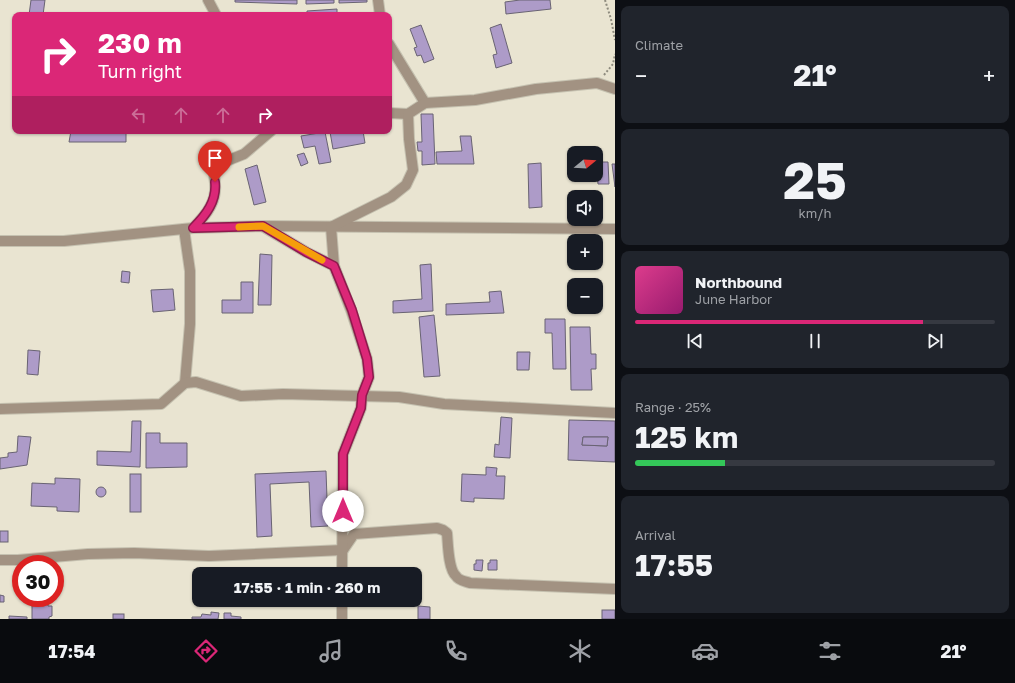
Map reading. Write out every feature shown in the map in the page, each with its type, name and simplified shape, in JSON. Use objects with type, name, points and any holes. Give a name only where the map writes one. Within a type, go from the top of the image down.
[{"type":"street","points":[[208,0],[214,12]]},
{"type":"street","points":[[378,0],[380,12]]},
{"type":"street","points":[[392,49],[424,103]]},
{"type":"street","points":[[392,113],[408,114],[424,103],[475,100],[536,89],[597,83],[615,89]]},
{"type":"street","points":[[331,227],[391,197],[406,185],[413,170],[409,139],[408,114]]},
{"type":"street","points":[[253,147],[258,134]]},
{"type":"street","points":[[189,229],[204,216],[212,203],[216,190],[214,166],[244,154],[268,134]]},
{"type":"street","points":[[263,226],[306,252],[334,266]]},
{"type":"street","points":[[0,241],[64,241],[189,229],[263,226],[615,229]]},
{"type":"street","points":[[331,227],[334,266],[352,310],[367,359],[369,377],[362,395],[361,408],[343,454],[342,567]]},
{"type":"street","points":[[185,383],[190,324],[189,229]]},
{"type":"street","points":[[0,409],[161,404],[185,383],[196,382],[241,396],[283,394],[362,395],[399,397],[444,404],[615,413]]},
{"type":"street","points":[[343,550],[354,534],[437,528],[447,533],[451,568],[454,576],[460,580],[470,583],[615,589]]},
{"type":"street","points":[[0,560],[96,554],[134,553],[209,556],[343,550]]},
{"type":"street","points":[[342,607],[342,619]]},
{"type":"path","points":[[605,0],[611,19],[615,40]]},
{"type":"path","points":[[597,83],[613,64],[615,54]]},
{"type":"building","points":[[31,0],[45,0],[43,12],[29,12]]},
{"type":"building","points":[[235,0],[297,0],[297,4],[235,2]]},
{"type":"building","points":[[306,0],[334,0],[334,3],[306,4]]},
{"type":"building","points":[[339,0],[367,0],[367,2],[339,3]]},
{"type":"building","points":[[520,0],[550,0],[551,9],[506,14],[505,2]]},
{"type":"building","points":[[337,9],[337,12],[307,11]]},
{"type":"building","points":[[501,24],[512,63],[496,68],[493,55],[497,54],[490,28]]},
{"type":"building","points":[[421,25],[434,59],[424,63],[421,55],[417,56],[414,48],[417,47],[410,29]]},
{"type":"building","points":[[421,114],[433,114],[435,164],[422,165],[422,151],[418,151],[417,142],[422,142]]},
{"type":"building","points":[[70,134],[126,134],[126,142],[69,142]]},
{"type":"building","points":[[325,134],[331,162],[319,164],[315,146],[304,148],[301,136]]},
{"type":"building","points":[[330,134],[364,134],[365,143],[333,149]]},
{"type":"building","points":[[460,136],[471,136],[474,164],[437,164],[436,152],[462,151]]},
{"type":"building","points":[[304,153],[308,163],[301,166],[297,155]]},
{"type":"building","points":[[603,162],[608,162],[609,184],[598,184],[598,182],[603,182]]},
{"type":"building","points":[[541,163],[542,207],[529,208],[528,164]]},
{"type":"building","points":[[612,164],[615,164],[615,187]]},
{"type":"building","points":[[257,165],[266,202],[254,205],[245,169]]},
{"type":"building","points":[[260,254],[272,255],[271,305],[258,305]]},
{"type":"building","points":[[431,264],[433,311],[393,313],[393,301],[422,299],[420,265]]},
{"type":"building","points":[[122,271],[130,272],[129,283],[121,282]]},
{"type":"building","points":[[241,282],[253,282],[253,313],[222,313],[222,300],[241,300]]},
{"type":"building","points":[[173,289],[175,310],[153,312],[151,290]]},
{"type":"building","points":[[501,291],[504,313],[446,315],[446,304],[490,302],[489,292]]},
{"type":"building","points":[[434,315],[440,376],[424,377],[419,317]]},
{"type":"building","points":[[545,319],[565,319],[566,369],[553,369],[552,333],[545,333]]},
{"type":"building","points":[[570,327],[590,327],[591,354],[596,354],[596,369],[591,369],[592,390],[571,390]]},
{"type":"building","points":[[28,350],[40,351],[38,375],[27,374]]},
{"type":"building","points":[[517,352],[530,352],[529,370],[517,370]]},
{"type":"building","points":[[501,417],[512,418],[510,458],[494,457],[495,444],[499,445]]},
{"type":"building","points":[[569,420],[615,421],[615,462],[568,460]],"holes":[[[583,437],[608,437],[607,446],[582,445]]]},
{"type":"building","points":[[132,421],[141,421],[140,467],[97,465],[97,451],[131,452]]},
{"type":"building","points":[[146,433],[160,433],[160,443],[187,443],[187,467],[146,468]]},
{"type":"building","points":[[18,436],[31,437],[27,465],[0,469],[0,458],[8,457],[8,453],[17,452]]},
{"type":"building","points":[[583,437],[608,437],[607,446],[582,445]]},
{"type":"building","points":[[486,467],[497,468],[496,476],[505,476],[504,499],[474,498],[474,502],[461,501],[462,474],[486,475]]},
{"type":"building","points":[[326,471],[328,526],[311,527],[309,482],[270,484],[272,536],[257,537],[255,474]]},
{"type":"building","points":[[130,474],[141,474],[141,512],[130,512]]},
{"type":"building","points":[[55,478],[80,479],[79,512],[57,511],[57,507],[31,506],[32,483],[55,484]]},
{"type":"building","points":[[99,487],[103,487],[105,488],[105,496],[99,497],[96,494],[96,490]]},
{"type":"building","points":[[0,531],[8,531],[8,542],[0,542]]},
{"type":"building","points":[[476,560],[483,560],[482,571],[474,570]]},
{"type":"building","points":[[490,560],[497,560],[497,570],[488,570],[488,563],[490,563]]},
{"type":"building","points":[[0,595],[4,596],[4,602],[0,602]]},
{"type":"building","points":[[32,607],[52,607],[52,616],[49,617],[49,619],[32,619]]},
{"type":"building","points":[[418,607],[430,607],[430,619],[418,619]]},
{"type":"building","points":[[602,610],[615,610],[615,619],[602,619]]},
{"type":"building","points":[[211,612],[219,613],[218,619],[192,619],[192,617],[201,617],[202,614],[211,615]]},
{"type":"building","points":[[224,613],[231,613],[231,616],[241,617],[241,619],[224,619]]},
{"type":"building","points":[[113,614],[124,614],[124,619],[113,619]]},
{"type":"building","points":[[9,616],[27,617],[27,619],[9,619]]},
{"type":"slow traffic","points":[[239,227],[263,226],[322,260]]},
{"type":"route","points":[[215,182],[216,190],[212,203],[204,216],[193,228],[263,226],[306,252],[334,266],[352,310],[367,359],[369,377],[362,395],[361,408],[343,454],[343,511]]}]
